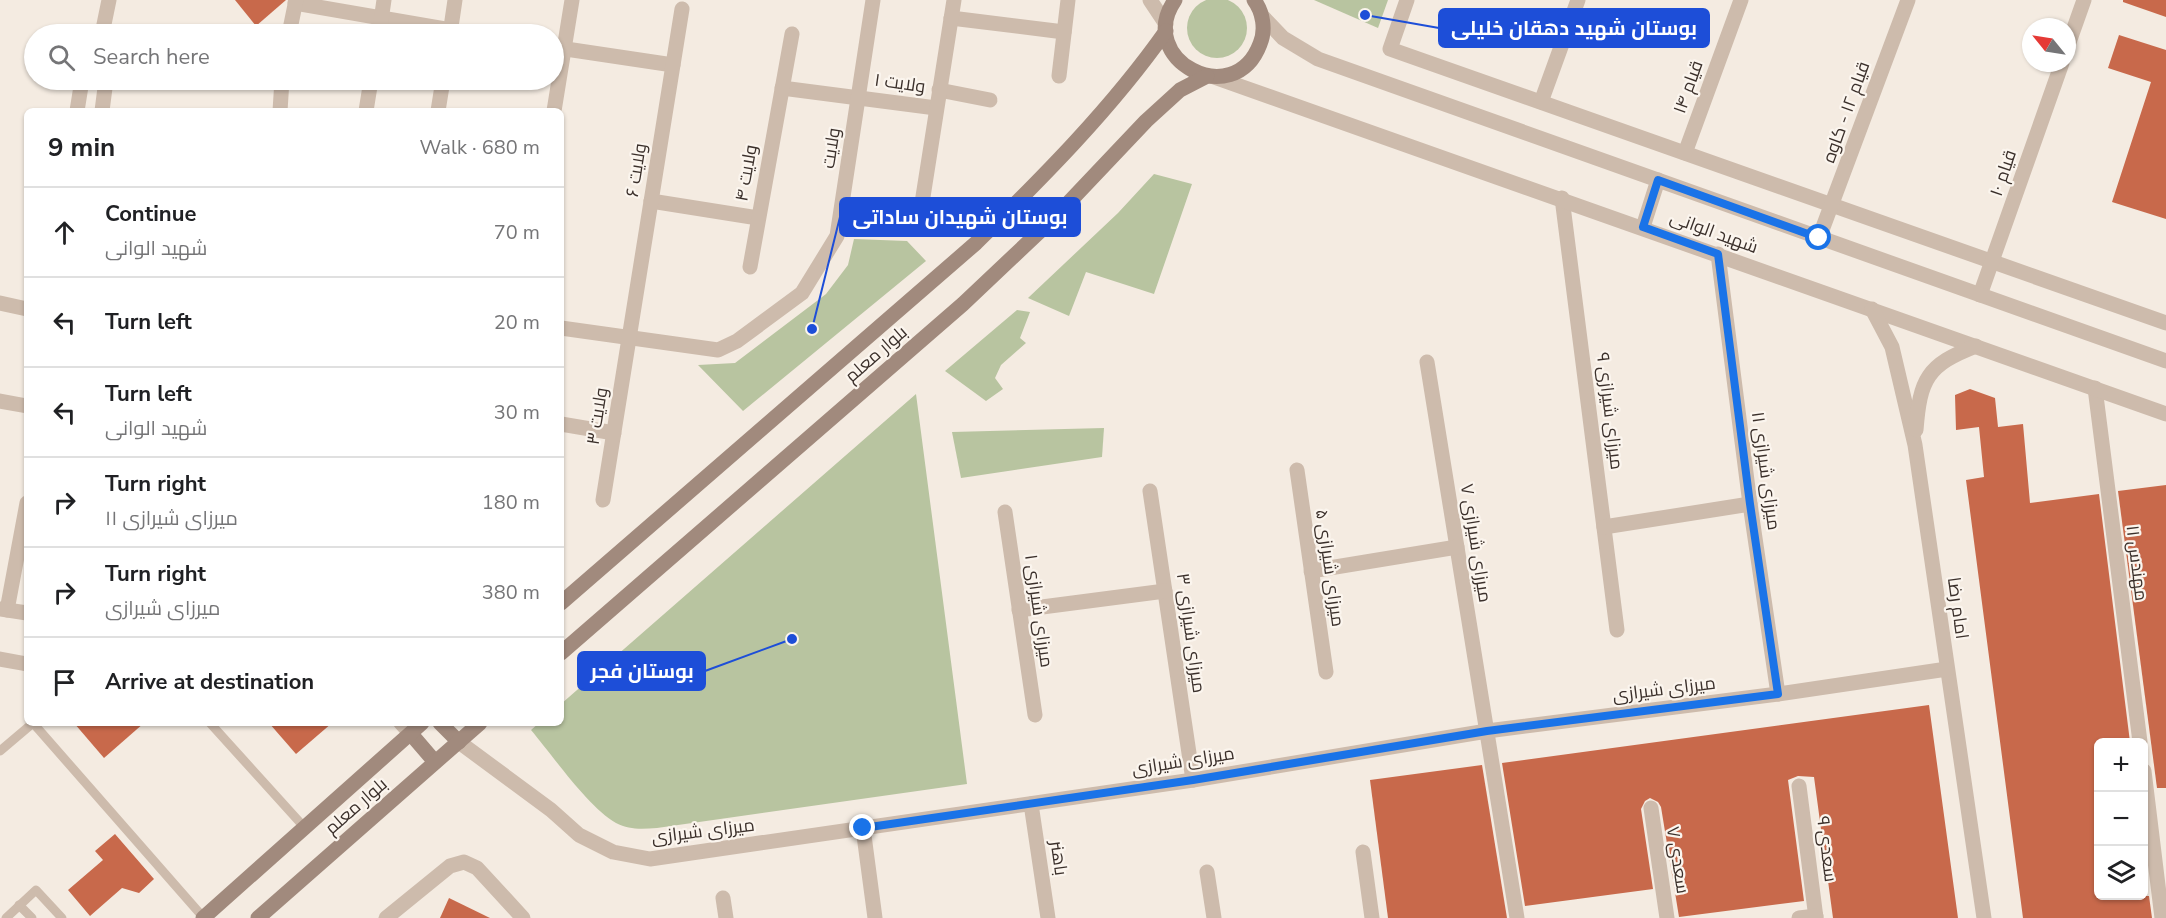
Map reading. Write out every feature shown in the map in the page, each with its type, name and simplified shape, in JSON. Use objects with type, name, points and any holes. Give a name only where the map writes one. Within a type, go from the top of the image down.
[{"type":"main road","name":"بلوار معلم","points":[[564,600],[976,243],[1036,183],[1117,95],[1166,28],[1175,0]]},
{"type":"main road","name":"بلوار معلم","points":[[564,650],[963,304],[1055,217],[1146,121],[1180,90],[1211,76],[1227,75],[1249,63],[1262,41],[1258,5]]},
{"type":"main road","points":[[1166,28],[1172,52],[1180,62],[1190,70],[1211,76]]},
{"type":"main road","points":[[443,726],[459,742]]},
{"type":"main road","name":"بلوار معلم","points":[[258,918],[477,726]]},
{"type":"main road","name":"بلوار معلم","points":[[203,918],[412,727]]},
{"type":"main road","points":[[412,727],[435,762]]},
{"type":"street","points":[[104,24],[109,0]]},
{"type":"street","points":[[380,24],[384,0]]},
{"type":"street","points":[[451,24],[455,0]]},
{"type":"street","points":[[564,59],[572,0]]},
{"type":"street","name":"ولایت","points":[[629,338],[718,350],[737,341],[802,293],[837,236],[873,0]]},
{"type":"street","points":[[922,203],[954,0]]},
{"type":"street","points":[[1059,76],[1068,0]]},
{"type":"street","points":[[1150,0],[1166,28]]},
{"type":"street","points":[[1407,0],[1390,49],[2166,323]]},
{"type":"street","points":[[1541,102],[1578,0]]},
{"type":"street","name":"قیام ۱۴","points":[[1685,153],[1741,0]]},
{"type":"street","name":"قیام ۱۲ - کاوه","points":[[1819,238],[1908,0]]},
{"type":"street","points":[[2076,23],[2084,0]]},
{"type":"street","points":[[291,24],[296,2],[411,24]]},
{"type":"street","name":"شهید الوانی","points":[[1258,5],[1283,38],[1318,59],[2166,362]]},
{"type":"street","name":"ولایت ۶","points":[[629,338],[682,9]]},
{"type":"street","points":[[951,18],[1064,32]]},
{"type":"street","name":"ولایت ۴","points":[[750,267],[792,34]]},
{"type":"street","points":[[566,49],[673,65]]},
{"type":"street","name":"قیام ۱۰","points":[[1980,295],[2059,72]]},
{"type":"street","name":"شهید الوانی","points":[[1211,76],[1562,198],[2166,414]]},
{"type":"street","points":[[782,88],[859,97]]},
{"type":"street","points":[[77,108],[80,90]]},
{"type":"street","points":[[102,108],[105,90]]},
{"type":"street","points":[[280,108],[281,90]]},
{"type":"street","points":[[366,108],[369,90]]},
{"type":"street","points":[[438,108],[441,90]]},
{"type":"street","points":[[555,108],[558,90]]},
{"type":"street","points":[[939,90],[990,100]]},
{"type":"street","name":"ولایت ۱","points":[[859,97],[936,108]]},
{"type":"street","points":[[1643,227],[1658,180]]},
{"type":"street","name":"میرزای شیرازی ۹","points":[[1562,198],[1617,630]]},
{"type":"street","points":[[651,201],[758,218]]},
{"type":"street","name":"میرزای شیرازی ۱۱","points":[[1718,254],[1750,504],[1778,694]]},
{"type":"street","points":[[0,303],[24,308]]},
{"type":"street","name":"امام رضا","points":[[1872,309],[1892,347],[1915,445],[1984,918]]},
{"type":"street","points":[[564,328],[629,338]]},
{"type":"street","name":"ولایت ۳","points":[[603,500],[629,338]]},
{"type":"street","points":[[1915,445],[1919,394],[1932,372],[1952,355],[1976,346]]},
{"type":"street","name":"میرزای شیرازی ۷","points":[[1427,362],[1517,918]]},
{"type":"street","name":"مهندس ۱۱","points":[[2095,388],[2139,738]]},
{"type":"street","points":[[0,401],[24,405]]},
{"type":"street","points":[[564,425],[614,433]]},
{"type":"street","name":"میرزای شیرازی ۵","points":[[1297,470],[1326,672]]},
{"type":"street","name":"میرزای شیرازی ۳","points":[[1150,491],[1193,780]]},
{"type":"street","points":[[1604,527],[1750,504]]},
{"type":"street","name":"میرزای شیرازی ۱","points":[[1005,512],[1035,715]]},
{"type":"street","points":[[24,517],[4,609],[24,612]]},
{"type":"street","points":[[1311,571],[1457,547]]},
{"type":"street","points":[[1019,610],[1165,591]]},
{"type":"street","points":[[0,659],[24,663]]},
{"type":"street","name":"میرزای شیرازی","points":[[459,742],[551,810],[579,835],[613,852],[650,859],[1193,780],[1487,731],[1778,694],[1947,669]]},
{"type":"street","name":"سعدی ۹","points":[[1799,786],[1816,917]]},
{"type":"street","points":[[2147,792],[2162,918]]},
{"type":"street","name":"باهنر","points":[[1031,804],[1048,918]]},
{"type":"street","name":"سعدی ۷","points":[[1651,808],[1667,918]]},
{"type":"street","points":[[863,828],[875,918]]},
{"type":"street","points":[[1363,852],[1372,918]]},
{"type":"street","points":[[386,918],[450,866],[464,862],[477,868],[523,918]]},
{"type":"street","points":[[1207,872],[1214,918]]},
{"type":"street","points":[[723,898],[726,918]]},
{"type":"street","points":[[1799,918],[1816,917]]},
{"type":"lane","points":[[0,751],[29,726]]},
{"type":"lane","points":[[36,726],[203,918]]},
{"type":"lane","points":[[213,726],[304,828]]},
{"type":"lane","points":[[6,918],[36,890],[62,918]]},
{"type":"lane","points":[[19,905],[32,918]]},
{"type":"green space","points":[[1223,-1],[1234,3],[1242,11],[1246,22],[1246,34],[1242,45],[1228,56],[1217,58],[1206,56],[1192,45],[1189,39],[1187,28],[1189,17],[1200,3],[1206,0]]},
{"type":"green space","points":[[1314,0],[1388,0],[1378,28]]},
{"type":"green space","points":[[1154,174],[1192,184],[1154,294],[1086,272],[1069,316],[1028,298],[1118,213]]},
{"type":"green space","points":[[854,239],[907,241],[926,261],[743,411],[698,365],[735,363],[826,294],[848,265]]},
{"type":"green space","points":[[1017,310],[1030,312],[1020,338],[1026,343],[1001,365],[995,378],[1003,389],[986,401],[945,371]]},
{"type":"green space","points":[[916,394],[967,784],[657,828],[626,827],[616,823],[594,805],[531,730],[536,726],[564,726],[564,701]]},
{"type":"green space","points":[[1104,428],[1102,457],[961,478],[952,432]]},
{"type":"building","points":[[235,0],[286,0],[258,24],[254,24]]},
{"type":"building","points":[[2123,0],[2166,0],[2166,17],[2123,2]]},
{"type":"building","points":[[2119,35],[2166,50],[2166,219],[2112,202],[2151,82],[2108,68]]},
{"type":"building","points":[[1970,389],[1995,398],[1998,427],[2023,424],[2030,503],[2099,494],[2130,738],[2094,738],[2094,900],[2148,900],[2149,896],[2152,918],[2023,918],[1966,480],[1984,477],[1979,427],[1956,430],[1955,395]]},
{"type":"building","points":[[2166,485],[2166,788],[2157,788],[2118,491]]},
{"type":"building","points":[[1929,705],[1958,918],[1833,918],[1814,777],[1798,776],[1788,780],[1804,901],[1679,917],[1661,807],[1658,802],[1650,798],[1645,801],[1641,809],[1653,889],[1525,906],[1502,763]]},
{"type":"building","points":[[77,726],[141,726],[104,758]]},
{"type":"building","points":[[272,726],[329,726],[296,754]]},
{"type":"building","points":[[1482,765],[1507,918],[1388,918],[1370,780]]},
{"type":"building","points":[[115,834],[154,879],[139,893],[122,888],[90,916],[68,890],[103,860],[95,851]]},
{"type":"building","points":[[449,898],[490,918],[440,918]]},
{"type":"place","name":"بوستان شهید دهقان خلیلی","points":[[1365,15]]},
{"type":"place","name":"بوستان شهیدان ساداتی","points":[[812,329]]},
{"type":"place","name":"بوستان فجر","points":[[792,639]]},
{"type":"route","points":[[863,828],[1193,780],[1487,731],[1778,694],[1750,504],[1718,254],[1643,227],[1658,180],[1819,238]]}]
